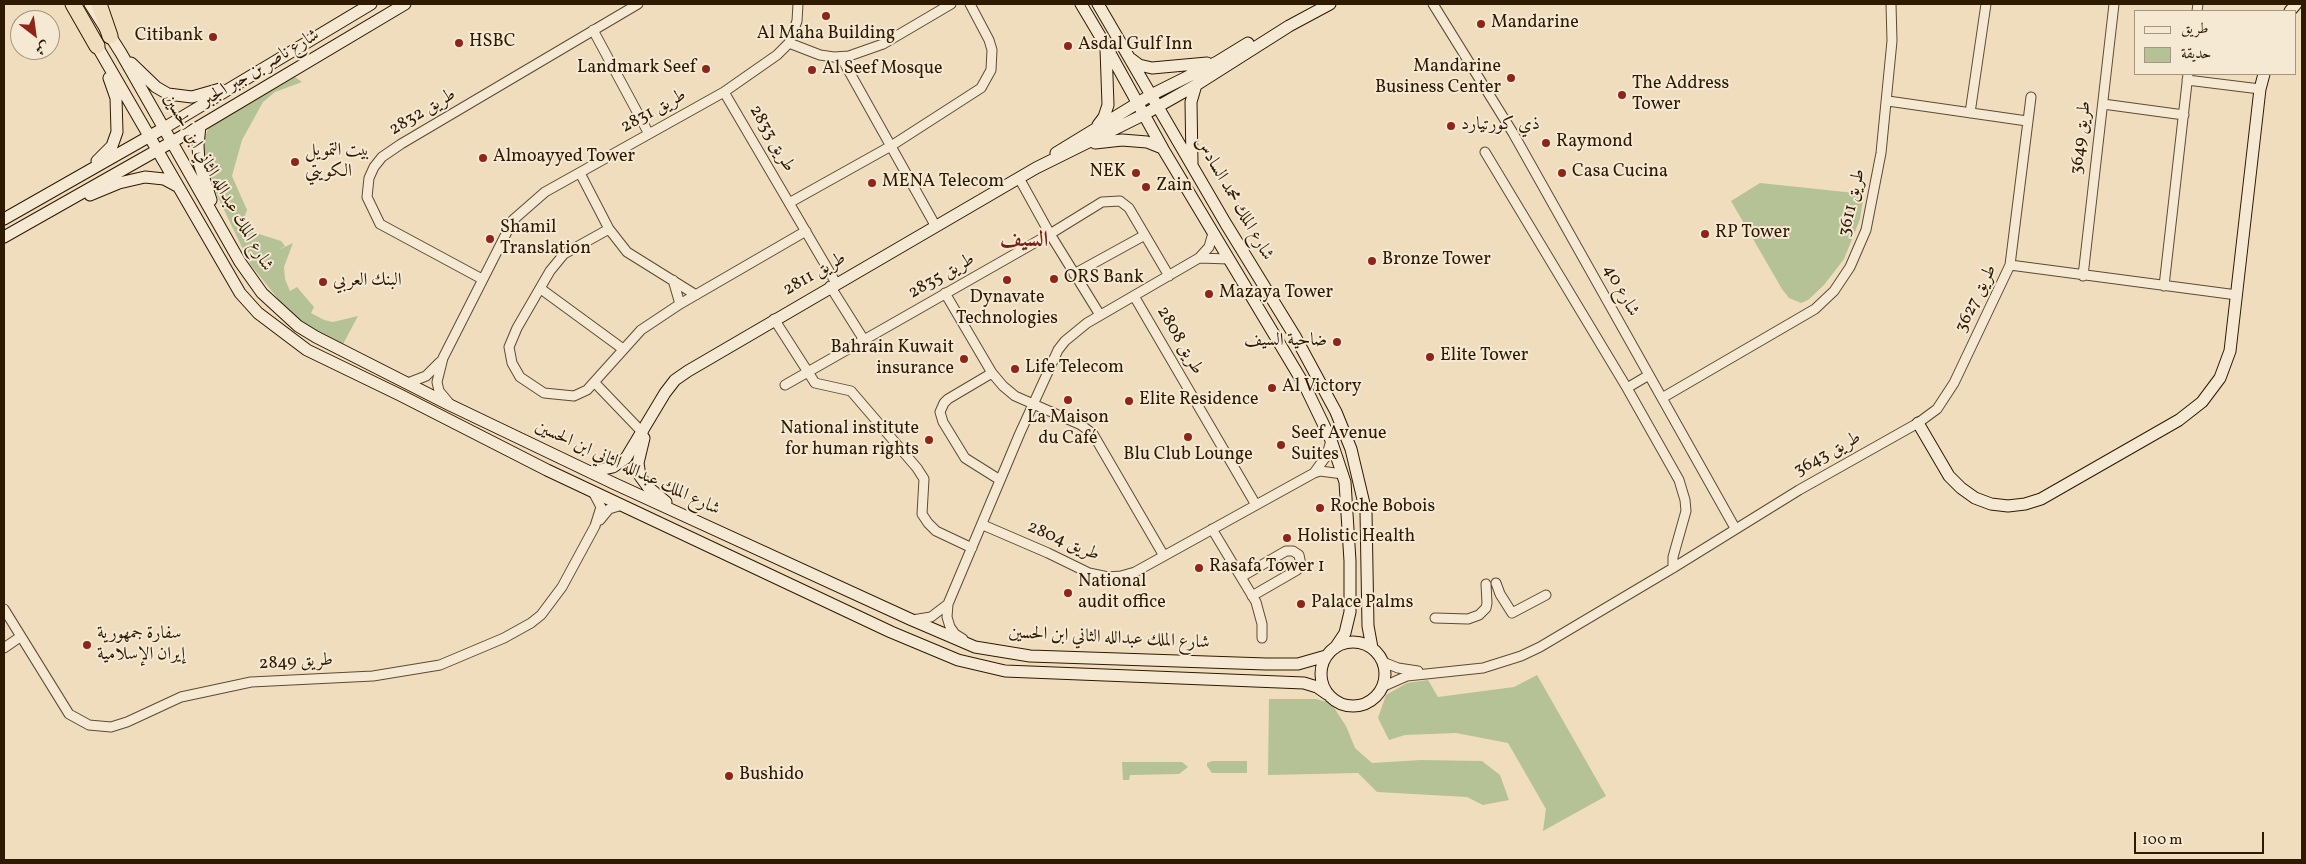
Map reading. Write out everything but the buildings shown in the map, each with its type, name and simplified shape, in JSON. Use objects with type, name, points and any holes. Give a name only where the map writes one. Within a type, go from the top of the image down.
[{"type":"highway","points":[[73,4],[98,46]]},
{"type":"highway","points":[[99,4],[110,36]]},
{"type":"main road","name":"شارع الملك عبدالله الثاني ابن الحسين","points":[[90,4],[121,53],[240,262],[262,293],[298,326],[316,337],[450,405],[590,472],[975,647],[1030,656],[1266,664],[1298,664],[1331,652]]},
{"type":"main road","name":"شارع ناصر بن جبر الجبر","points":[[4,219],[149,137],[371,4]]},
{"type":"main road","name":"شارع ناصر بن جبر الجبر","points":[[4,236],[200,126],[404,4]]},
{"type":"main road","name":"شارع الملك محمد السادس","points":[[1081,4],[1106,46],[1136,104],[1306,386],[1331,440],[1343,474],[1350,561],[1350,612],[1345,632],[1331,652]]},
{"type":"main road","name":"شارع الملك محمد السادس","points":[[1098,4],[1296,338],[1336,412],[1351,449],[1366,512],[1368,626],[1372,648]]},
{"type":"main road","name":"طريق 2811","points":[[590,472],[613,467],[626,458],[664,393],[675,380],[833,284],[1036,168],[1097,126],[1318,4]]},
{"type":"main road","name":"طريق 2811","points":[[1036,168],[1143,115],[1196,85],[1289,26],[1330,4]]},
{"type":"main road","name":"شارع الملك عبدالله الثاني ابن الحسين","points":[[98,46],[240,294],[258,313],[307,350],[593,492],[891,632],[947,656],[979,666],[1005,671],[1039,674],[1304,683],[1317,687],[1328,694]]},
{"type":"main road","points":[[79,175],[112,146],[117,132],[116,98],[98,46]]},
{"type":"main road","points":[[1097,126],[1104,117],[1108,105],[1106,46]]},
{"type":"main road","points":[[121,53],[156,86],[177,96],[192,97],[213,92],[255,74]]},
{"type":"main road","points":[[1129,58],[1139,65],[1152,68],[1216,62]]},
{"type":"main road","points":[[1918,423],[1949,476],[1960,488],[1975,498],[1991,504],[2008,506],[2025,504],[2041,499],[2179,420],[2202,402],[2212,391],[2226,365],[2232,336],[2260,89],[2264,75]]},
{"type":"main road","points":[[1192,164],[1191,102],[1196,85]]},
{"type":"main road","points":[[200,126],[199,163],[219,223]]},
{"type":"main road","points":[[1079,148],[1096,143],[1122,140],[1147,142],[1163,149]]},
{"type":"main road","points":[[58,206],[119,183],[145,177],[164,179],[178,186]]},
{"type":"main road","name":"طريق 2811","points":[[645,428],[638,463],[640,476],[660,498],[697,521]]},
{"type":"main road","points":[[1354,642],[1372,648],[1383,662],[1385,672],[1382,687],[1375,698],[1358,706],[1340,703],[1328,694],[1321,679],[1323,664],[1331,652],[1354,642]]},
{"type":"street","name":"طريق 2832","points":[[482,279],[380,224],[367,197],[371,172],[382,157],[638,4]]},
{"type":"street","name":"طريق 2831","points":[[450,405],[439,391],[437,382],[443,358],[513,220],[545,192],[724,92],[777,55],[789,43],[797,21],[798,4]]},
{"type":"street","points":[[789,43],[820,55],[841,57],[883,44],[951,4]]},
{"type":"street","points":[[789,203],[891,146],[973,94],[987,80],[992,65],[992,50],[989,40],[970,4]]},
{"type":"street","name":"طريق 3611","points":[[1662,398],[1815,309],[1843,279],[1857,254],[1869,219],[1888,101],[1893,29],[1891,4]]},
{"type":"street","points":[[1970,113],[1986,4]]},
{"type":"street","name":"طريق 3649","points":[[2083,276],[2114,4]]},
{"type":"street","name":"شارع 40","points":[[1436,5],[1512,133],[1736,528]]},
{"type":"street","points":[[593,30],[649,134]]},
{"type":"street","points":[[841,57],[934,226]]},
{"type":"street","points":[[2164,286],[2188,77],[2260,89]]},
{"type":"street","name":"طريق 2833","points":[[724,92],[806,231],[864,340]]},
{"type":"street","points":[[2010,265],[2031,96]]},
{"type":"street","points":[[1888,101],[2028,120]]},
{"type":"street","points":[[2103,104],[2184,115]]},
{"type":"street","points":[[1485,152],[1627,388],[1683,490],[1686,511],[1673,557],[1673,568]]},
{"type":"street","points":[[580,173],[609,229],[627,252],[696,295]]},
{"type":"street","points":[[1019,178],[1050,234],[1100,315]]},
{"type":"street","name":"طريق 2835","points":[[785,385],[1050,234],[1102,202],[1120,201],[1129,208],[1169,276]]},
{"type":"street","points":[[609,229],[564,254],[550,271],[517,328],[509,347],[512,363],[520,377],[544,393],[574,396],[587,390],[641,330],[680,304],[806,231]]},
{"type":"street","name":"طريق 2808","points":[[975,647],[955,634],[950,627],[947,617],[948,604],[1000,480],[1058,350],[1065,340],[1100,315],[1199,258],[1209,247],[1213,233]]},
{"type":"street","points":[[1074,274],[1145,235]]},
{"type":"street","points":[[1199,258],[1229,259]]},
{"type":"street","name":"طريق 3627","points":[[1937,409],[1954,383],[2010,265],[2083,276],[2237,294]]},
{"type":"street","points":[[672,280],[680,304]]},
{"type":"street","points":[[541,289],[623,349]]},
{"type":"street","points":[[944,293],[992,373],[1014,396],[1081,425],[1093,434],[1164,556]]},
{"type":"street","name":"طريق 2808","points":[[1134,296],[1256,505]]},
{"type":"street","points":[[774,319],[815,383],[851,391],[917,468],[924,480],[922,514],[928,524],[945,536],[972,548]]},
{"type":"street","name":"طريق 2831","points":[[408,383],[426,376],[443,358]]},
{"type":"street","points":[[992,373],[948,399],[944,402],[940,412],[943,422],[965,458],[1000,480]]},
{"type":"street","points":[[1627,388],[1649,375]]},
{"type":"street","points":[[595,383],[645,428]]},
{"type":"street","name":"طريق 3643","points":[[1736,528],[1918,423],[1937,409]]},
{"type":"street","points":[[1314,473],[1326,455],[1331,440]]},
{"type":"street","points":[[1314,473],[1320,471],[1343,474]]},
{"type":"street","name":"طريق 2804","points":[[982,525],[1089,573],[1108,577],[1129,574],[1314,473]]},
{"type":"street","name":"طريق 2849","points":[[4,609],[69,714],[89,724],[111,726],[126,722],[181,697],[251,682],[373,676],[440,665],[504,638],[531,623],[541,615],[562,587],[595,526],[601,507],[593,492]]},
{"type":"street","name":"طريق 2849","points":[[595,526],[609,509],[622,505]]},
{"type":"street","points":[[1382,687],[1407,676],[1443,674],[1483,668],[1521,656],[1673,568],[1736,528]]},
{"type":"street","points":[[1212,529],[1252,596],[1260,616],[1262,638]]},
{"type":"street","points":[[1241,577],[1286,552],[1293,551],[1299,555],[1301,565],[1297,570],[1252,596]]},
{"type":"street","points":[[1496,582],[1501,597],[1512,613],[1546,595]]},
{"type":"street","points":[[1435,618],[1468,619],[1479,615],[1486,608],[1486,584]]},
{"type":"street","points":[[912,620],[931,616],[948,604]]},
{"type":"street","points":[[4,648],[20,637]]},
{"type":"street","points":[[1383,662],[1406,670],[1443,674]]},
{"type":"green space","points":[[295,77],[302,82],[275,92],[263,102],[242,140],[232,176],[247,210],[240,228],[281,241],[285,246],[278,250],[293,243],[284,267],[285,279],[290,291],[297,287],[314,307],[311,313],[324,320],[333,322],[358,316],[342,346],[306,326],[287,310],[250,264],[215,191],[204,151],[205,137],[209,127]]},
{"type":"green space","points":[[1760,183],[1864,194],[1860,219],[1844,259],[1824,285],[1808,300],[1801,303],[1789,298],[1782,289],[1731,201]]},
{"type":"green space","points":[[1537,675],[1606,796],[1543,831],[1546,809],[1508,743],[1456,733],[1405,735],[1389,740],[1378,718],[1386,695],[1407,683],[1428,680],[1438,697],[1514,687]]},
{"type":"green space","points":[[1269,699],[1316,699],[1331,703],[1346,726],[1355,748],[1372,763],[1421,760],[1482,761],[1500,775],[1509,800],[1483,805],[1467,797],[1377,792],[1358,773],[1268,775]]},
{"type":"green space","points":[[1212,761],[1247,761],[1247,773],[1212,773],[1207,763]]},
{"type":"green space","points":[[1122,762],[1182,762],[1188,767],[1179,774],[1130,775],[1129,780],[1123,780]]},
{"type":"place","name":"Al Maha Building","points":[[826,16]]},
{"type":"place","name":"Mandarine","points":[[1481,24]]},
{"type":"place","name":"Citibank","points":[[213,37]]},
{"type":"place","name":"HSBC","points":[[459,43]]},
{"type":"place","name":"Asdal Gulf Inn","points":[[1068,46]]},
{"type":"place","name":"Landmark Seef","points":[[706,69]]},
{"type":"place","name":"Al Seef Mosque","points":[[812,70]]},
{"type":"place","name":"Mandarine Business Center","points":[[1511,78]]},
{"type":"place","name":"The Address Tower","points":[[1622,95]]},
{"type":"place","name":"ذي كورتيارد","points":[[1451,126]]},
{"type":"place","name":"Raymond","points":[[1546,143]]},
{"type":"place","name":"Almoayyed Tower","points":[[483,158]]},
{"type":"place","name":"بيت التمويل الكويتي","points":[[295,162]]},
{"type":"place","name":"NEK","points":[[1136,173]]},
{"type":"place","name":"Casa Cucina","points":[[1562,173]]},
{"type":"place","name":"MENA Telecom","points":[[872,183]]},
{"type":"place","name":"Zain","points":[[1146,187]]},
{"type":"place","name":"RP Tower","points":[[1705,234]]},
{"type":"place","name":"Shamil Translation","points":[[490,239]]},
{"type":"place","name":"Bronze Tower","points":[[1372,261]]},
{"type":"place","name":"ORS Bank","points":[[1054,279]]},
{"type":"place","name":"Dynavate Technologies","points":[[1007,280]]},
{"type":"place","name":"البنك العربي","points":[[323,282]]},
{"type":"place","name":"Mazaya Tower","points":[[1209,294]]},
{"type":"place","name":"ضاحية السيف","points":[[1337,342]]},
{"type":"place","name":"Elite Tower","points":[[1430,357]]},
{"type":"place","name":"Bahrain Kuwait insurance","points":[[964,359]]},
{"type":"place","name":"Life Telecom","points":[[1015,369]]},
{"type":"place","name":"Al Victory","points":[[1272,388]]},
{"type":"place","name":"La Maison du Café","points":[[1068,400]]},
{"type":"place","name":"Elite Residence","points":[[1129,401]]},
{"type":"place","name":"Blu Club Lounge","points":[[1188,437]]},
{"type":"place","name":"National institute for human rights","points":[[929,440]]},
{"type":"place","name":"Seef Avenue Suites","points":[[1281,445]]},
{"type":"place","name":"Roche Bobois","points":[[1320,508]]},
{"type":"place","name":"Holistic Health","points":[[1287,538]]},
{"type":"place","name":"Rasafa Tower 1","points":[[1199,568]]},
{"type":"place","name":"National audit office","points":[[1068,593]]},
{"type":"place","name":"Palace Palms","points":[[1301,604]]},
{"type":"place","name":"سفارة جمهورية إيران الإسلامية","points":[[87,645]]},
{"type":"place","name":"Bushido","points":[[729,776]]},
{"type":"district","name":"السيف","points":[[1024,242]]}]
